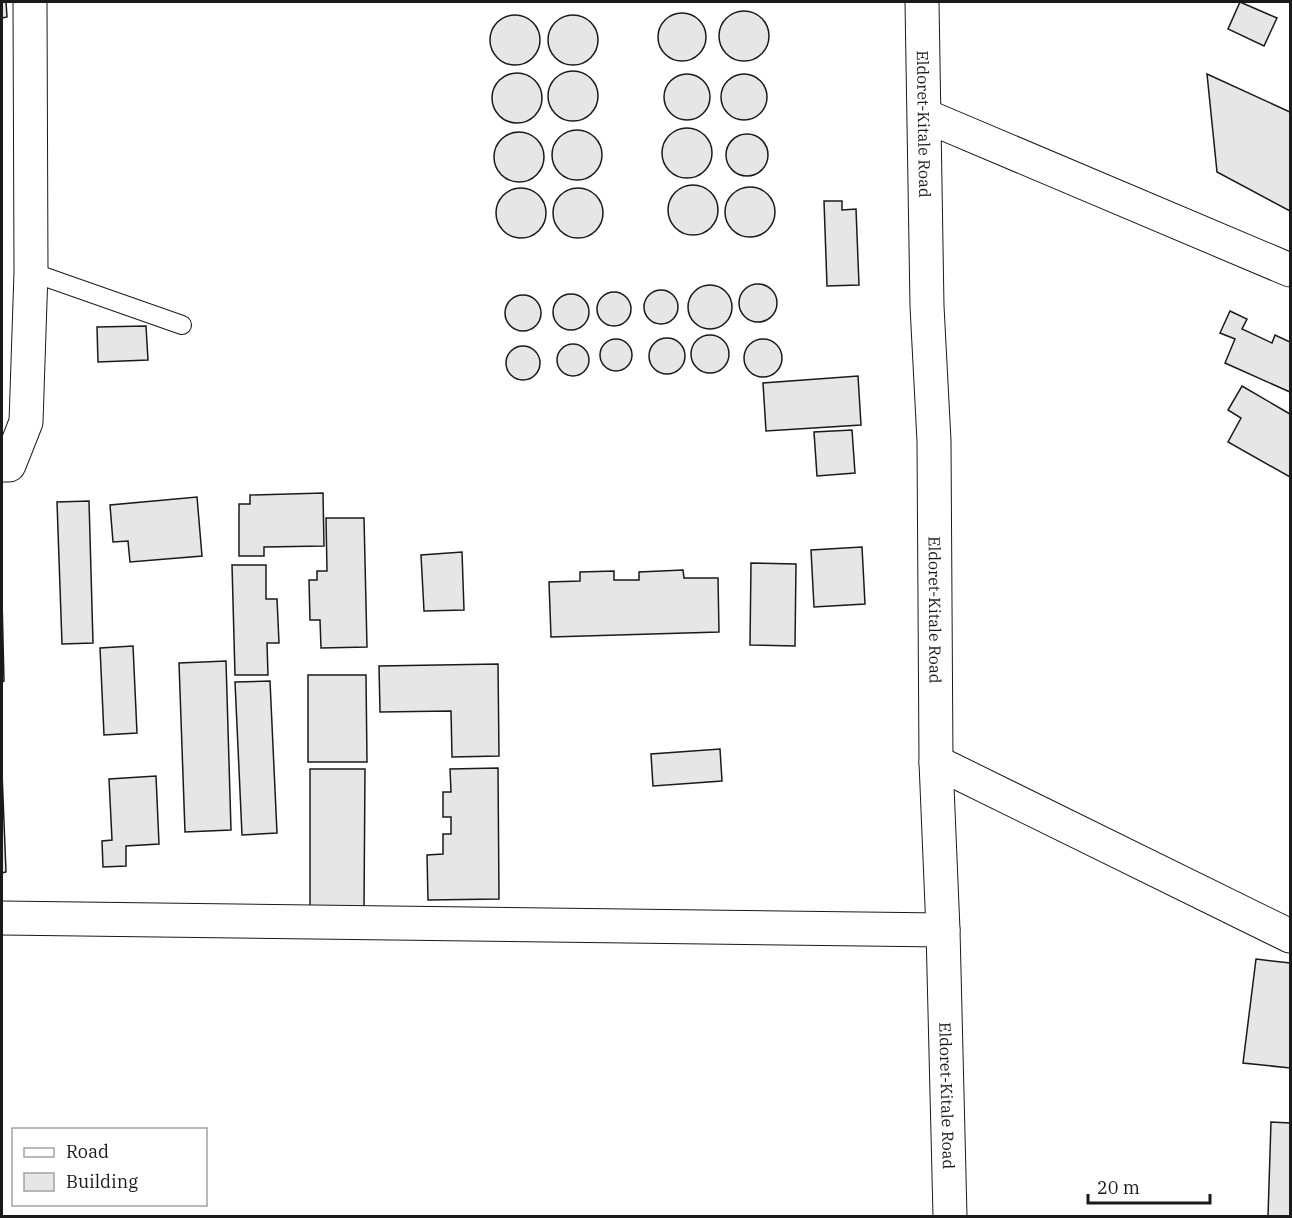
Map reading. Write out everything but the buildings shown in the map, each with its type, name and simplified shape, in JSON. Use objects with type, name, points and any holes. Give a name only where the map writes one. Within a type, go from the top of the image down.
[{"type":"main road","points":[[2,465],[9,465],[26,422],[31,272],[30,2]]},
{"type":"main road","name":"Eldoret-Kitale Road","points":[[922,2],[926,116],[927,306],[933,441],[936,762],[943,930],[950,1216]]},
{"type":"main road","points":[[926,116],[1290,270]]},
{"type":"main road","points":[[936,762],[1290,936]]},
{"type":"main road","points":[[2,918],[943,930]]},
{"type":"lane","points":[[31,272],[182,326]]}]
